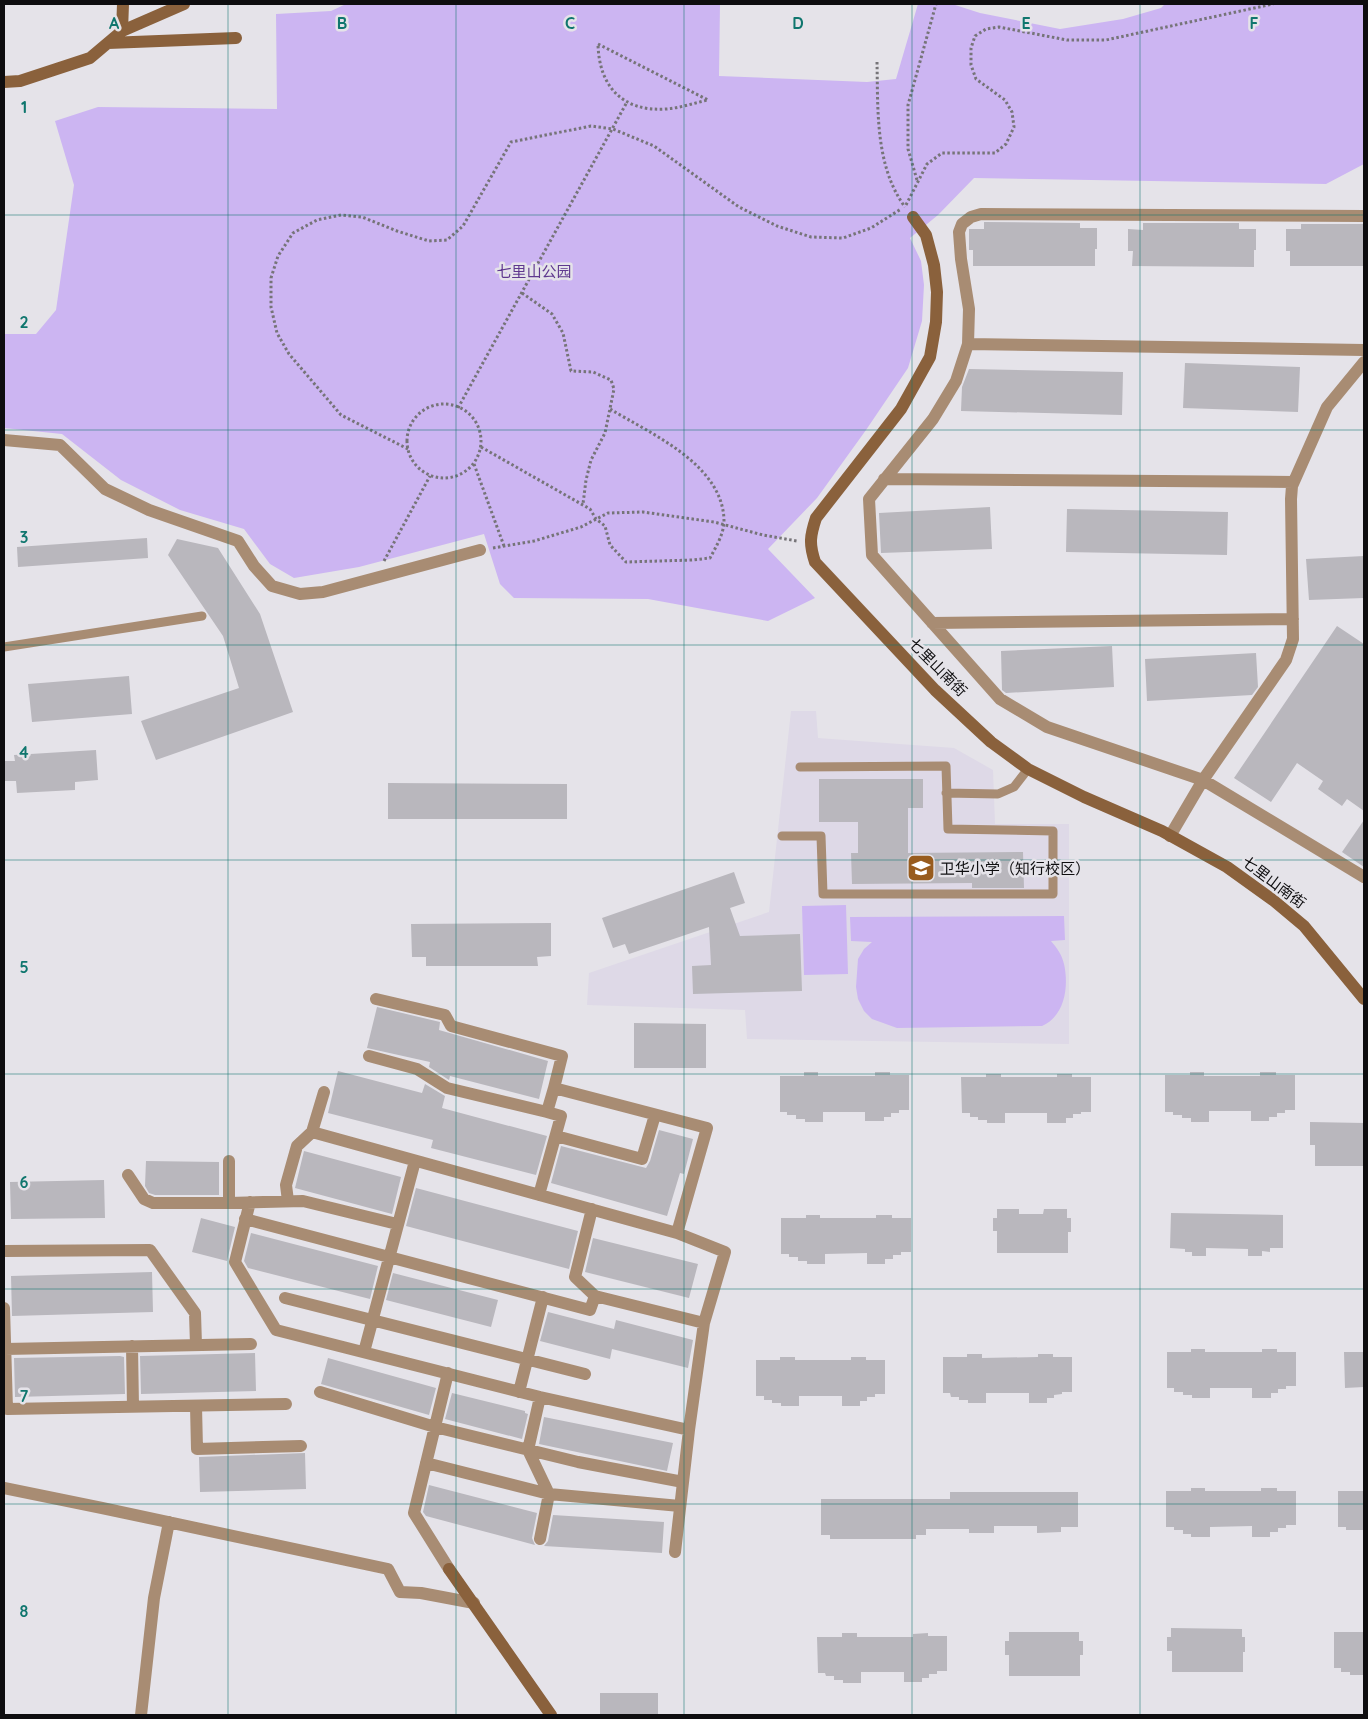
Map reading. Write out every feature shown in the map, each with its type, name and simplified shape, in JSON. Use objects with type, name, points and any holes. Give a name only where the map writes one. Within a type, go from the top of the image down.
[{"type":"street","points":[[122,31],[123,4]]},
{"type":"street","points":[[4,82],[20,81],[90,58],[122,31],[184,4]]},
{"type":"street","points":[[108,43],[236,38]]},
{"type":"street","points":[[1364,216],[981,214],[971,217],[962,224],[959,232],[969,309],[968,344],[956,381],[933,419],[868,499],[872,555],[1000,699],[1048,727],[1202,780],[1364,877]]},
{"type":"street","points":[[810,541],[816,518],[902,410],[930,357],[936,322],[937,292],[935,274],[926,235],[913,217]]},
{"type":"street","points":[[968,344],[1364,350]]},
{"type":"street","points":[[1170,836],[1202,780],[1286,660],[1293,639],[1290,499],[1294,482],[1327,407],[1364,362]]},
{"type":"street","points":[[4,440],[60,445],[105,489],[149,510],[238,542],[254,566],[272,586],[300,594],[323,592],[480,550]]},
{"type":"street","points":[[884,479],[1294,482]]},
{"type":"street","name":"七里山南街","points":[[810,541],[815,562],[935,690],[991,742],[1028,770],[1170,836],[1227,867],[1273,900],[1304,926],[1364,1000]]},
{"type":"street","points":[[932,623],[1293,619]]},
{"type":"street","points":[[376,999],[445,1015],[451,1026],[562,1056],[547,1112]]},
{"type":"street","points":[[369,1056],[417,1069],[447,1088],[561,1116],[539,1195]]},
{"type":"street","points":[[554,1088],[707,1128],[678,1233]]},
{"type":"street","points":[[288,1201],[286,1185],[297,1146],[312,1132],[324,1092]]},
{"type":"street","points":[[556,1136],[642,1159],[655,1114]]},
{"type":"street","points":[[312,1132],[678,1233],[725,1252],[704,1324],[688,1430],[675,1552]]},
{"type":"street","points":[[229,1161],[229,1203]]},
{"type":"street","points":[[364,1352],[415,1161]]},
{"type":"street","points":[[128,1175],[144,1200],[153,1203],[229,1203],[303,1200],[397,1224]]},
{"type":"street","points":[[250,1202],[235,1262],[276,1330],[519,1392],[688,1430]]},
{"type":"street","points":[[592,1209],[575,1277],[595,1296],[704,1324]]},
{"type":"street","points":[[245,1219],[590,1310],[595,1296]]},
{"type":"street","points":[[4,1251],[150,1250],[195,1313],[196,1345]]},
{"type":"street","points":[[519,1392],[543,1297]]},
{"type":"street","points":[[285,1298],[585,1374]]},
{"type":"street","points":[[4,1308],[7,1409],[286,1404]]},
{"type":"street","points":[[5,1349],[251,1344]]},
{"type":"street","points":[[132,1346],[133,1407]]},
{"type":"street","points":[[448,1373],[414,1513],[551,1715]]},
{"type":"street","points":[[320,1392],[435,1427],[578,1462],[683,1482]]},
{"type":"street","points":[[540,1397],[528,1450],[549,1494],[540,1539]]},
{"type":"street","points":[[196,1406],[197,1449],[301,1446]]},
{"type":"street","points":[[426,1463],[549,1494],[680,1506]]},
{"type":"street","points":[[4,1488],[388,1569],[400,1592],[421,1593],[474,1603]]},
{"type":"street","points":[[142,1715],[154,1598],[169,1522]]},
{"type":"lane","points":[[4,648],[202,616]]},
{"type":"lane","points":[[782,836],[821,836],[823,894],[1053,894],[1053,831],[948,829],[946,766],[800,767]]},
{"type":"lane","points":[[946,793],[998,794],[1014,787],[1028,770]]},
{"type":"path","points":[[918,182],[908,149],[908,105],[936,4]]},
{"type":"path","points":[[408,449],[341,415],[289,354],[277,333],[271,307],[271,278],[278,256],[293,233],[318,220],[341,215],[362,217],[428,241],[447,240],[463,226],[511,142],[591,126],[613,129],[654,146],[739,207],[777,226],[811,237],[843,238],[871,228],[905,206],[927,164],[942,152],[995,153],[1006,144],[1014,127],[1012,112],[1004,100],[976,79],[971,65],[971,48],[975,36],[986,28],[999,27],[1067,40],[1106,40],[1273,4]]},
{"type":"path","points":[[598,44],[708,100],[668,109],[650,109],[627,102],[606,83],[598,58],[598,44]]},
{"type":"path","points":[[877,62],[879,136],[887,169],[896,194],[913,217]]},
{"type":"path","points":[[458,408],[627,102]]},
{"type":"path","points":[[522,293],[552,314],[563,332],[571,371],[593,372],[612,380],[614,389],[610,409],[604,433],[591,460],[582,504]]},
{"type":"path","points":[[439,404],[458,408],[473,417],[479,428],[482,440],[480,453],[474,464],[465,473],[454,478],[442,479],[430,476],[420,470],[412,460],[408,449],[407,437],[410,426],[417,416],[439,404]]},
{"type":"path","points":[[481,447],[590,509],[596,519],[605,526],[610,544],[626,562],[710,558],[720,539],[724,524],[722,507],[713,484],[686,455],[610,409]]},
{"type":"path","points":[[474,464],[504,546]]},
{"type":"path","points":[[375,578],[430,476]]},
{"type":"path","points":[[480,550],[534,541],[581,527],[608,512],[643,512],[724,524],[782,539],[810,541]]},
{"type":"shaded area","name":"卫华小学（知行校区）","points":[[791,711],[816,711],[818,738],[954,748],[993,770],[995,824],[1069,824],[1069,1044],[747,1039],[745,1010],[587,1005],[589,973],[769,912]]},
{"type":"green space","name":"七里山公园","points":[[346,4],[720,4],[719,76],[867,82],[896,79],[918,4],[952,4],[980,13],[1060,29],[1123,19],[1161,8],[1165,4],[1364,4],[1364,164],[1326,184],[974,178],[938,215],[910,238],[921,261],[924,285],[922,321],[908,368],[817,498],[768,549],[815,598],[768,621],[648,599],[514,598],[500,584],[484,534],[359,567],[294,578],[270,564],[244,529],[180,510],[121,480],[62,434],[4,428],[4,334],[36,334],[56,310],[74,185],[55,121],[98,107],[277,109],[276,14],[331,11]]},
{"type":"green space","points":[[846,905],[848,974],[804,975],[802,906]]},
{"type":"green space","points":[[1064,916],[1065,940],[1051,941],[1063,961],[1066,982],[1064,999],[1056,1015],[1042,1026],[897,1028],[872,1019],[864,1011],[858,999],[856,987],[858,959],[864,949],[872,942],[851,941],[850,917]]},
{"type":"building","points":[[984,222],[1080,223],[1080,228],[1097,228],[1095,266],[973,266],[973,250],[969,250],[969,229],[984,229]]},
{"type":"building","points":[[1143,223],[1239,223],[1239,229],[1256,229],[1254,267],[1132,266],[1133,251],[1128,251],[1128,229],[1143,230]]},
{"type":"building","points":[[1301,224],[1364,224],[1364,266],[1290,266],[1290,251],[1286,251],[1286,229],[1301,229]]},
{"type":"building","points":[[1185,363],[1300,367],[1298,412],[1183,408]]},
{"type":"building","points":[[969,369],[1123,372],[1122,415],[961,411],[962,387]]},
{"type":"building","points":[[990,507],[992,549],[881,553],[879,513]]},
{"type":"building","points":[[1067,509],[1228,512],[1227,555],[1066,552]]},
{"type":"building","points":[[147,538],[148,558],[18,567],[17,547]]},
{"type":"building","points":[[177,539],[218,548],[260,614],[293,712],[156,760],[141,721],[239,688],[223,636],[168,555]]},
{"type":"building","points":[[1364,556],[1364,598],[1309,600],[1306,559]]},
{"type":"building","points":[[1337,626],[1364,644],[1364,811],[1347,799],[1342,806],[1318,789],[1323,781],[1297,763],[1271,802],[1234,778]]},
{"type":"building","points":[[1112,646],[1114,687],[1006,693],[1002,690],[1001,651]]},
{"type":"building","points":[[1256,653],[1258,687],[1252,695],[1147,701],[1145,659]]},
{"type":"building","points":[[129,676],[132,714],[32,722],[28,684]]},
{"type":"building","points":[[96,750],[98,780],[75,782],[75,790],[17,793],[16,781],[4,781],[4,761],[15,761],[14,755]]},
{"type":"building","points":[[819,779],[923,779],[923,808],[908,808],[908,853],[1023,852],[1024,888],[972,888],[972,883],[852,884],[851,853],[858,853],[858,822],[819,822]]},
{"type":"building","points":[[388,783],[567,784],[567,819],[388,819]]},
{"type":"building","points":[[1364,820],[1364,867],[1342,852]]},
{"type":"building","points":[[734,872],[745,903],[730,908],[740,936],[800,934],[802,991],[693,994],[692,966],[711,965],[709,927],[629,954],[625,944],[613,948],[602,918]]},
{"type":"building","points":[[551,923],[551,956],[537,957],[538,966],[426,966],[426,957],[412,957],[411,924]]},
{"type":"building","points":[[377,1007],[440,1022],[439,1030],[548,1061],[539,1099],[450,1076],[449,1080],[429,1067],[430,1062],[367,1048]]},
{"type":"building","points":[[634,1023],[706,1024],[706,1068],[634,1068]]},
{"type":"building","points":[[338,1071],[422,1093],[425,1084],[445,1096],[442,1108],[547,1136],[536,1175],[431,1148],[433,1140],[328,1113]]},
{"type":"building","points":[[804,1072],[818,1072],[818,1076],[875,1076],[875,1072],[890,1072],[890,1075],[909,1075],[909,1110],[899,1110],[899,1113],[891,1113],[891,1117],[884,1117],[884,1121],[865,1121],[865,1112],[823,1112],[823,1122],[805,1122],[805,1119],[796,1119],[796,1115],[787,1115],[787,1112],[780,1112],[780,1076],[804,1076]]},
{"type":"building","points":[[1190,1072],[1204,1072],[1204,1076],[1260,1076],[1260,1072],[1276,1072],[1276,1075],[1295,1075],[1295,1110],[1285,1110],[1285,1113],[1277,1113],[1277,1117],[1269,1117],[1269,1121],[1251,1121],[1251,1111],[1209,1111],[1209,1122],[1191,1122],[1191,1118],[1182,1118],[1182,1115],[1173,1115],[1173,1112],[1165,1112],[1165,1075],[1190,1075]]},
{"type":"building","points":[[986,1074],[1001,1074],[1001,1077],[1057,1077],[1057,1074],[1072,1074],[1072,1077],[1091,1077],[1091,1112],[1073,1114],[1073,1118],[1066,1118],[1066,1123],[1047,1123],[1047,1113],[1005,1113],[1005,1123],[987,1123],[987,1120],[978,1120],[978,1117],[970,1117],[970,1113],[962,1113],[961,1077],[986,1077]]},
{"type":"building","points":[[1310,1122],[1364,1123],[1364,1166],[1315,1166],[1315,1145],[1310,1145]]},
{"type":"building","points":[[659,1130],[693,1139],[684,1174],[680,1173],[667,1216],[551,1183],[561,1146],[646,1168],[650,1161]]},
{"type":"building","points":[[304,1151],[401,1177],[392,1214],[295,1188]]},
{"type":"building","points":[[146,1161],[219,1162],[219,1195],[155,1195],[149,1193],[145,1186]]},
{"type":"building","points":[[104,1180],[105,1218],[11,1219],[10,1182]]},
{"type":"building","points":[[416,1188],[578,1231],[569,1269],[406,1226]]},
{"type":"building","points":[[997,1209],[1019,1209],[1019,1214],[1043,1214],[1044,1209],[1067,1209],[1067,1218],[1071,1218],[1071,1232],[1068,1232],[1068,1253],[997,1253],[997,1231],[993,1231],[993,1218],[997,1218]]},
{"type":"building","points":[[1171,1213],[1283,1215],[1283,1248],[1270,1248],[1270,1252],[1262,1251],[1262,1256],[1248,1256],[1248,1249],[1206,1248],[1206,1256],[1192,1256],[1192,1252],[1185,1252],[1185,1249],[1170,1248]]},
{"type":"building","points":[[806,1215],[820,1215],[820,1218],[876,1218],[876,1215],[892,1215],[892,1218],[911,1218],[911,1252],[901,1252],[901,1255],[893,1255],[893,1259],[885,1259],[885,1264],[867,1264],[867,1253],[825,1254],[825,1264],[807,1264],[807,1261],[798,1261],[798,1257],[789,1257],[789,1254],[781,1254],[781,1218],[806,1218]]},
{"type":"building","points":[[201,1218],[235,1227],[227,1261],[192,1252]]},
{"type":"building","points":[[251,1233],[378,1266],[370,1299],[248,1268],[244,1261]]},
{"type":"building","points":[[593,1238],[698,1264],[689,1298],[585,1272]]},
{"type":"building","points":[[152,1272],[153,1312],[12,1316],[11,1276]]},
{"type":"building","points":[[393,1273],[498,1300],[491,1327],[386,1300]]},
{"type":"building","points":[[548,1312],[614,1329],[616,1320],[693,1340],[688,1368],[612,1349],[610,1359],[540,1341]]},
{"type":"building","points":[[1191,1349],[1205,1349],[1205,1352],[1262,1352],[1262,1349],[1277,1349],[1277,1352],[1296,1352],[1296,1386],[1286,1386],[1286,1389],[1278,1389],[1278,1393],[1271,1393],[1271,1398],[1252,1398],[1252,1388],[1210,1388],[1210,1398],[1192,1398],[1192,1395],[1183,1395],[1183,1392],[1174,1392],[1174,1388],[1167,1388],[1167,1352],[1191,1352]]},
{"type":"building","points":[[1344,1352],[1364,1352],[1364,1387],[1345,1388]]},
{"type":"building","points":[[255,1353],[256,1391],[141,1394],[140,1356]]},
{"type":"building","points":[[967,1354],[982,1354],[982,1358],[1038,1357],[1038,1354],[1053,1354],[1053,1357],[1072,1357],[1072,1392],[1062,1392],[1062,1394],[1054,1395],[1054,1398],[1047,1398],[1047,1403],[1029,1403],[1029,1393],[986,1393],[986,1403],[968,1403],[968,1400],[959,1400],[959,1397],[951,1397],[950,1393],[943,1393],[943,1357],[967,1357]]},
{"type":"building","points":[[124,1357],[125,1394],[15,1397],[14,1358]]},
{"type":"building","points":[[780,1357],[795,1357],[795,1360],[851,1360],[851,1357],[866,1357],[866,1360],[885,1360],[885,1394],[875,1394],[875,1397],[867,1397],[867,1401],[860,1401],[860,1406],[842,1406],[842,1396],[799,1396],[799,1406],[781,1406],[781,1403],[772,1403],[772,1400],[764,1400],[764,1396],[756,1396],[756,1360],[780,1360]]},
{"type":"building","points":[[328,1358],[436,1388],[429,1415],[321,1384]]},
{"type":"building","points":[[452,1393],[525,1411],[528,1414],[522,1439],[445,1419]]},
{"type":"building","points":[[544,1417],[673,1443],[667,1471],[539,1444]]},
{"type":"building","points":[[305,1453],[306,1489],[200,1492],[199,1457]]},
{"type":"building","points":[[429,1485],[537,1513],[532,1538],[535,1545],[426,1516],[423,1512]]},
{"type":"building","points":[[1191,1488],[1205,1488],[1205,1491],[1261,1491],[1261,1488],[1277,1488],[1277,1491],[1296,1491],[1296,1525],[1286,1525],[1286,1528],[1278,1528],[1278,1532],[1270,1532],[1270,1537],[1252,1537],[1252,1526],[1210,1527],[1210,1537],[1191,1537],[1191,1534],[1183,1534],[1183,1530],[1174,1530],[1174,1527],[1166,1527],[1166,1491],[1191,1491]]},
{"type":"building","points":[[1338,1491],[1364,1491],[1364,1530],[1346,1530],[1346,1527],[1338,1527]]},
{"type":"building","points":[[950,1492],[1078,1492],[1078,1527],[1061,1527],[1061,1532],[1037,1533],[1037,1526],[994,1526],[994,1533],[969,1533],[969,1529],[926,1529],[926,1535],[916,1535],[916,1539],[830,1539],[830,1535],[821,1535],[821,1499],[950,1499]]},
{"type":"building","points":[[553,1515],[664,1522],[662,1553],[544,1546],[548,1541]]},
{"type":"building","points":[[1171,1628],[1242,1629],[1242,1637],[1245,1637],[1243,1672],[1172,1672],[1172,1651],[1167,1651],[1167,1637],[1171,1637]]},
{"type":"building","points":[[1009,1632],[1079,1632],[1079,1641],[1083,1641],[1083,1655],[1080,1655],[1080,1676],[1009,1676],[1009,1655],[1005,1655],[1005,1641],[1009,1641]]},
{"type":"building","points":[[1334,1632],[1364,1632],[1364,1675],[1350,1675],[1350,1672],[1341,1672],[1341,1668],[1334,1668]]},
{"type":"building","points":[[842,1633],[857,1633],[857,1637],[913,1637],[913,1634],[928,1633],[928,1636],[947,1636],[947,1671],[937,1671],[937,1674],[929,1674],[929,1678],[922,1678],[922,1682],[904,1682],[904,1672],[861,1672],[861,1683],[843,1683],[843,1680],[834,1680],[834,1676],[818,1673],[817,1637],[842,1637]]},
{"type":"building","points":[[600,1693],[658,1693],[658,1715],[600,1715]]},
{"type":"place","name":"卫华小学（知行校区）","points":[[921,868]]}]
